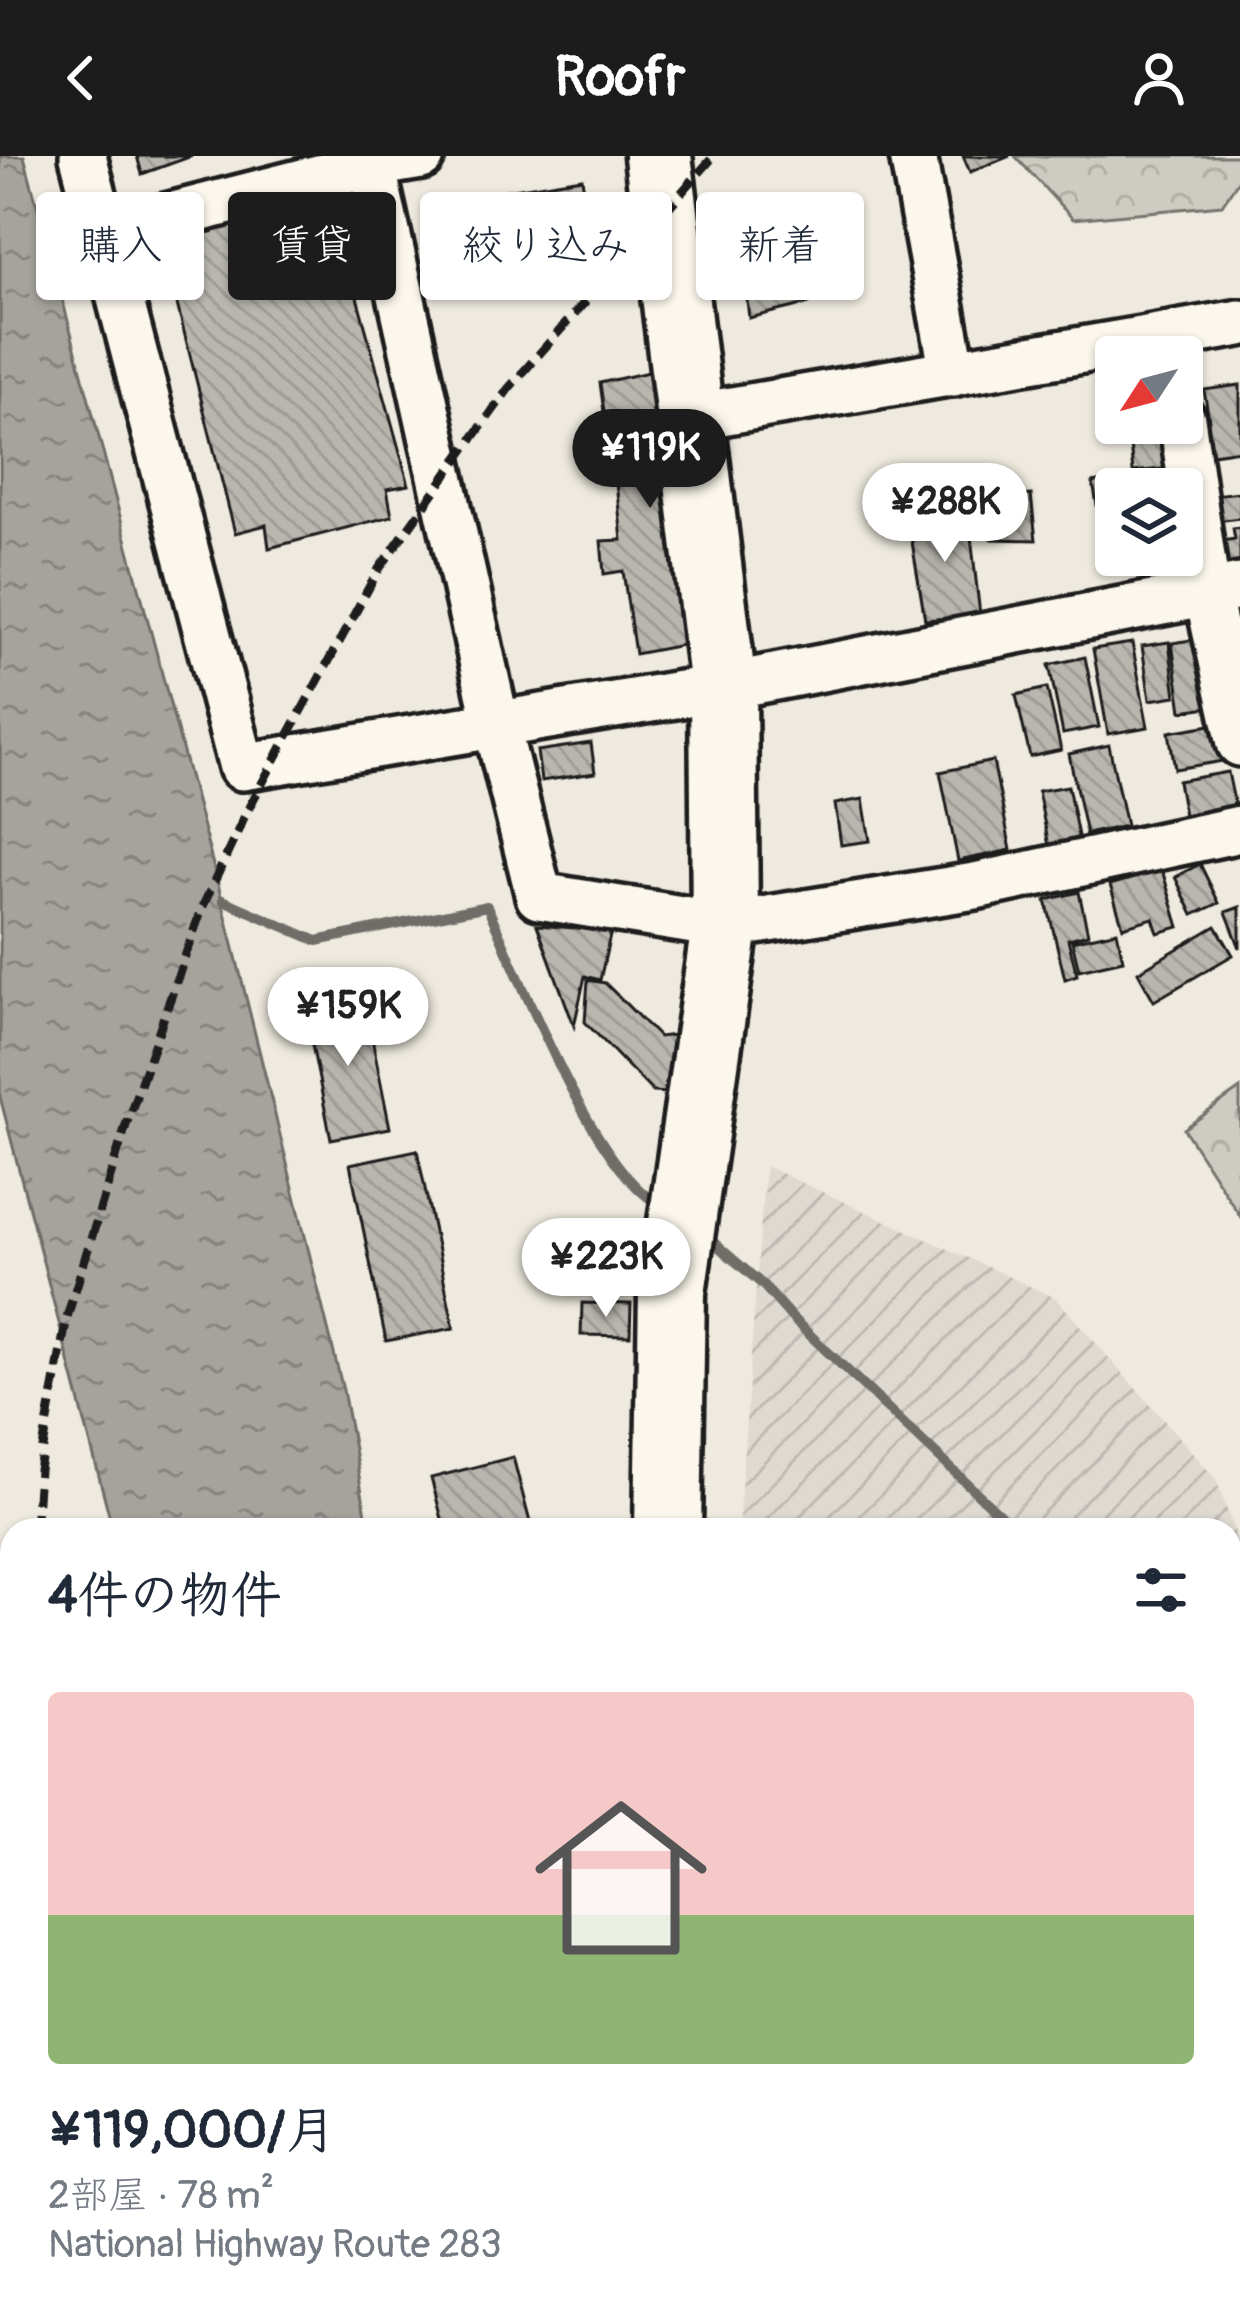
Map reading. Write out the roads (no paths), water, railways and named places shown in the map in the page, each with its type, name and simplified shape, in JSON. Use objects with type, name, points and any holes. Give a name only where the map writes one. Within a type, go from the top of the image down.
[{"type":"highway","points":[[658,156],[722,687],[725,926],[672,1292],[668,1518]]},
{"type":"street","points":[[82,156],[92,192]]},
{"type":"street","points":[[204,206],[371,160],[421,156]]},
{"type":"street","points":[[913,156],[953,373]]},
{"type":"street","points":[[371,160],[539,896],[725,926],[975,886],[1240,829]]},
{"type":"street","points":[[121,300],[242,766],[722,687],[1223,589]]},
{"type":"street","points":[[1202,336],[1240,323]]},
{"type":"street","points":[[692,417],[953,373],[1095,355]]},
{"type":"street","points":[[1188,444],[1223,589],[1240,743]]},
{"type":"water","points":[[0,156],[24,156],[36,201],[36,300],[62,300],[217,880],[343,1390],[367,1518],[110,1518],[0,1097]]},
{"type":"waterway","points":[[223,900],[317,941],[487,906],[585,1114],[609,1154],[660,1205]]},
{"type":"waterway","points":[[705,1235],[763,1285],[1003,1518]]},
{"type":"railway","points":[[36,1518],[39,1470],[67,1317],[127,1122],[202,908],[247,811],[379,569],[509,388],[714,156]]}]
